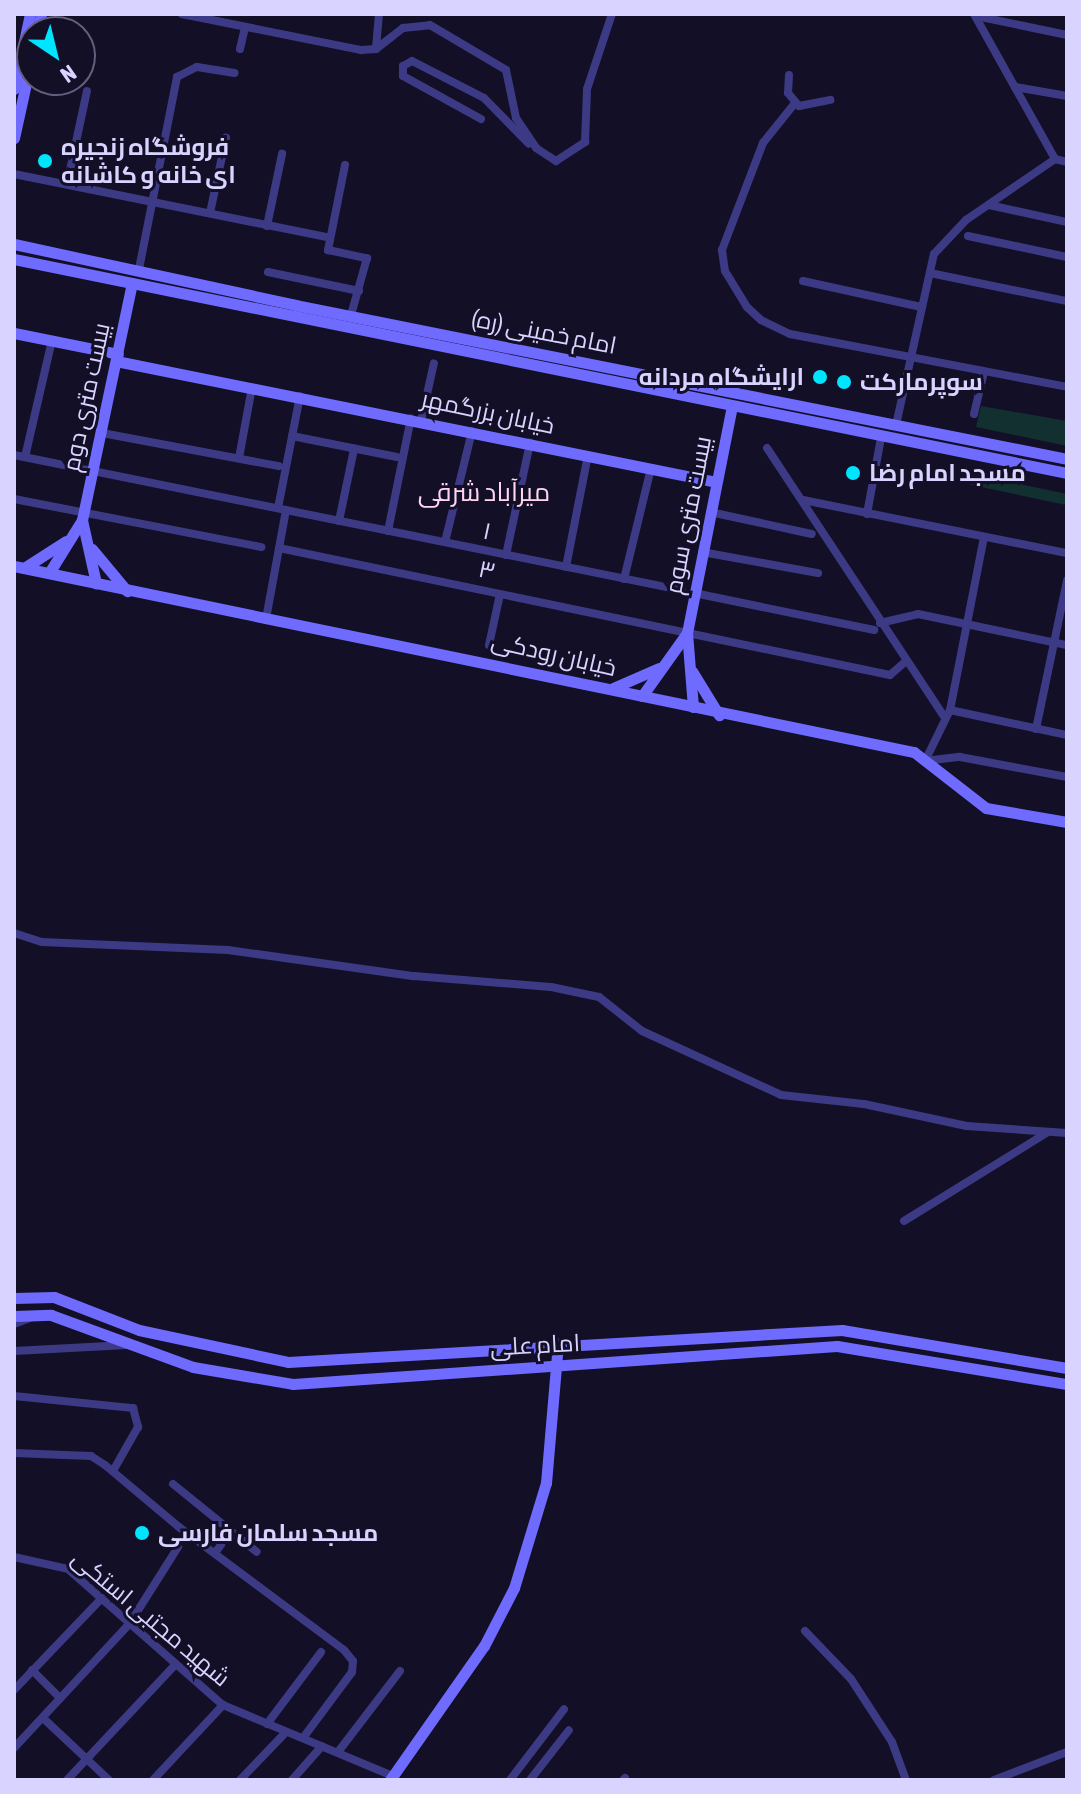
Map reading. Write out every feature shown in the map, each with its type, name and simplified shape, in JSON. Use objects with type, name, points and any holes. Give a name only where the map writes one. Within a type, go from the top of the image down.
[{"type":"main road","points":[[14,89],[30,14]]},
{"type":"main road","points":[[14,138],[23,96]]},
{"type":"main road","points":[[14,234],[18,244]]},
{"type":"main road","name":"امام خمینی (ره)","points":[[18,244],[139,269],[294,311],[351,315],[1067,459]]},
{"type":"main road","name":"امام خمینی (ره)","points":[[15,259],[294,311],[881,438],[1067,473]]},
{"type":"main road","name":"بیست متری دوم","points":[[49,573],[83,517],[132,283]]},
{"type":"main road","points":[[14,333],[52,340]]},
{"type":"main road","name":"خیابان بزرگمهر","points":[[52,340],[117,358],[252,387],[716,482]]},
{"type":"main road","name":"بیست متری سوم","points":[[693,707],[687,633],[732,406]]},
{"type":"main road","name":"بیست متری دوم","points":[[83,517],[96,583]]},
{"type":"main road","points":[[19,567],[67,540]]},
{"type":"main road","points":[[89,546],[127,592]]},
{"type":"main road","name":"خیابان رودکی","points":[[19,567],[127,592],[611,689],[719,715],[914,752],[986,808],[1067,822]]},
{"type":"main road","name":"بیست متری سوم","points":[[642,696],[687,633]]},
{"type":"main road","points":[[611,689],[663,665]]},
{"type":"main road","points":[[692,671],[719,715]]},
{"type":"main road","points":[[51,1315],[54,1297]]},
{"type":"main road","name":"امام علی","points":[[14,1298],[54,1297],[139,1330],[288,1362],[838,1330],[1067,1368]]},
{"type":"main road","name":"امام علی","points":[[14,1316],[51,1315],[193,1367],[293,1384],[544,1364],[555,1367],[837,1346],[1067,1384]]},
{"type":"main road","points":[[837,1346],[838,1330]]},
{"type":"main road","points":[[391,1778],[484,1646],[514,1588],[546,1483],[558,1344]]},
{"type":"street","points":[[182,14],[245,28],[376,49],[403,28],[430,25],[506,70],[516,118],[536,148]]},
{"type":"street","points":[[376,49],[382,22],[379,14]]},
{"type":"street","points":[[481,119],[403,76],[403,66],[412,61],[484,98],[512,132],[556,161],[585,142],[587,89],[612,14]]},
{"type":"street","points":[[975,15],[1067,35]]},
{"type":"street","points":[[975,15],[1055,159],[1067,162]]},
{"type":"street","points":[[240,49],[245,28]]},
{"type":"street","points":[[139,269],[150,201],[177,77],[197,67],[235,73]]},
{"type":"street","points":[[789,75],[788,93],[795,103],[810,108],[830,100]]},
{"type":"street","points":[[1015,87],[1067,96]]},
{"type":"street","points":[[67,184],[86,96]]},
{"type":"street","points":[[795,103],[763,143],[722,250],[725,271],[747,307],[773,328],[910,358],[1067,387]]},
{"type":"street","points":[[210,213],[226,138]]},
{"type":"street","points":[[267,226],[282,154]]},
{"type":"street","points":[[896,425],[934,254],[947,237],[1055,159]]},
{"type":"street","points":[[345,165],[328,250],[367,258],[351,315]]},
{"type":"street","points":[[14,174],[330,238]]},
{"type":"street","points":[[989,205],[1067,222]]},
{"type":"street","points":[[968,236],[1067,257]]},
{"type":"street","points":[[268,272],[359,291]]},
{"type":"street","points":[[930,273],[1067,301]]},
{"type":"street","points":[[803,281],[921,307]]},
{"type":"street","points":[[25,457],[52,340]]},
{"type":"street","points":[[388,531],[434,363]]},
{"type":"street","points":[[974,414],[984,372]]},
{"type":"street","points":[[239,458],[252,387]]},
{"type":"street","points":[[266,619],[300,395]]},
{"type":"street","points":[[445,542],[472,431]]},
{"type":"street","points":[[102,433],[279,466]]},
{"type":"street","points":[[292,436],[397,457]]},
{"type":"street","points":[[867,514],[881,438]]},
{"type":"street","points":[[506,555],[530,443]]},
{"type":"street","points":[[767,448],[803,500],[877,626],[947,713],[1067,735]]},
{"type":"street","points":[[339,521],[354,449]]},
{"type":"street","points":[[14,455],[93,472]]},
{"type":"street","points":[[566,567],[588,455]]},
{"type":"street","points":[[624,579],[651,468]]},
{"type":"street","name":"۱","points":[[93,472],[681,590]]},
{"type":"street","points":[[14,499],[83,517],[261,547]]},
{"type":"street","points":[[803,500],[1067,553]]},
{"type":"street","points":[[710,512],[812,534]]},
{"type":"street","points":[[925,761],[951,698],[984,537]]},
{"type":"street","name":"۳","points":[[279,548],[890,675],[904,663]]},
{"type":"street","points":[[702,552],[818,573]]},
{"type":"street","points":[[1036,729],[1067,580]]},
{"type":"street","points":[[694,593],[877,626],[918,614],[1067,645]]},
{"type":"street","points":[[489,645],[500,594]]},
{"type":"street","points":[[925,761],[960,757],[1067,777]]},
{"type":"street","points":[[14,933],[42,942],[228,950],[414,976],[551,987],[599,997],[642,1031],[781,1095],[864,1104],[967,1126],[1067,1133]]},
{"type":"street","points":[[904,1221],[1049,1132]]},
{"type":"street","points":[[14,1324],[34,1316]]},
{"type":"street","points":[[14,1351],[127,1345]]},
{"type":"street","points":[[14,1396],[133,1408],[138,1427],[113,1471]]},
{"type":"street","points":[[14,1453],[91,1456],[353,1661],[352,1672],[303,1738]]},
{"type":"street","points":[[173,1484],[257,1552]]},
{"type":"street","points":[[215,1553],[231,1531]]},
{"type":"street","points":[[14,1748],[130,1623],[178,1547]]},
{"type":"street","name":"شهید مجتبی استکی","points":[[14,1557],[55,1562],[102,1598],[174,1666],[223,1705],[338,1752],[391,1778]]},
{"type":"street","points":[[14,1690],[102,1598]]},
{"type":"street","points":[[805,1631],[851,1679],[892,1742],[906,1780]]},
{"type":"street","points":[[267,1724],[321,1652]]},
{"type":"street","points":[[67,1780],[174,1666]]},
{"type":"street","points":[[32,1670],[60,1698]]},
{"type":"street","points":[[338,1752],[400,1671]]},
{"type":"street","points":[[153,1780],[223,1705]]},
{"type":"street","points":[[510,1780],[564,1709]]},
{"type":"street","points":[[43,1718],[109,1780]]},
{"type":"street","points":[[530,1780],[569,1730]]},
{"type":"street","points":[[240,1780],[286,1732]]},
{"type":"street","points":[[292,1780],[322,1746]]},
{"type":"street","points":[[994,1780],[1067,1752]]},
{"type":"green space","points":[[981,406],[1067,421],[1067,446],[976,427]]},
{"type":"green space","points":[[973,474],[1067,494],[1065,505],[971,485]]},
{"type":"place","name":"فروشگاه زنجیره ای خانه و کاشانه","points":[[45,161]]},
{"type":"place","name":"ارایشگاه مردانه","points":[[820,377]]},
{"type":"place","name":"سوپرمارکت","points":[[844,382]]},
{"type":"place","name":"مسجد امام رضا","points":[[853,473]]},
{"type":"place","name":"مسجد سلمان فارسی","points":[[142,1533]]},
{"type":"district","name":"میرآباد شرقی","points":[[484,493]]}]
